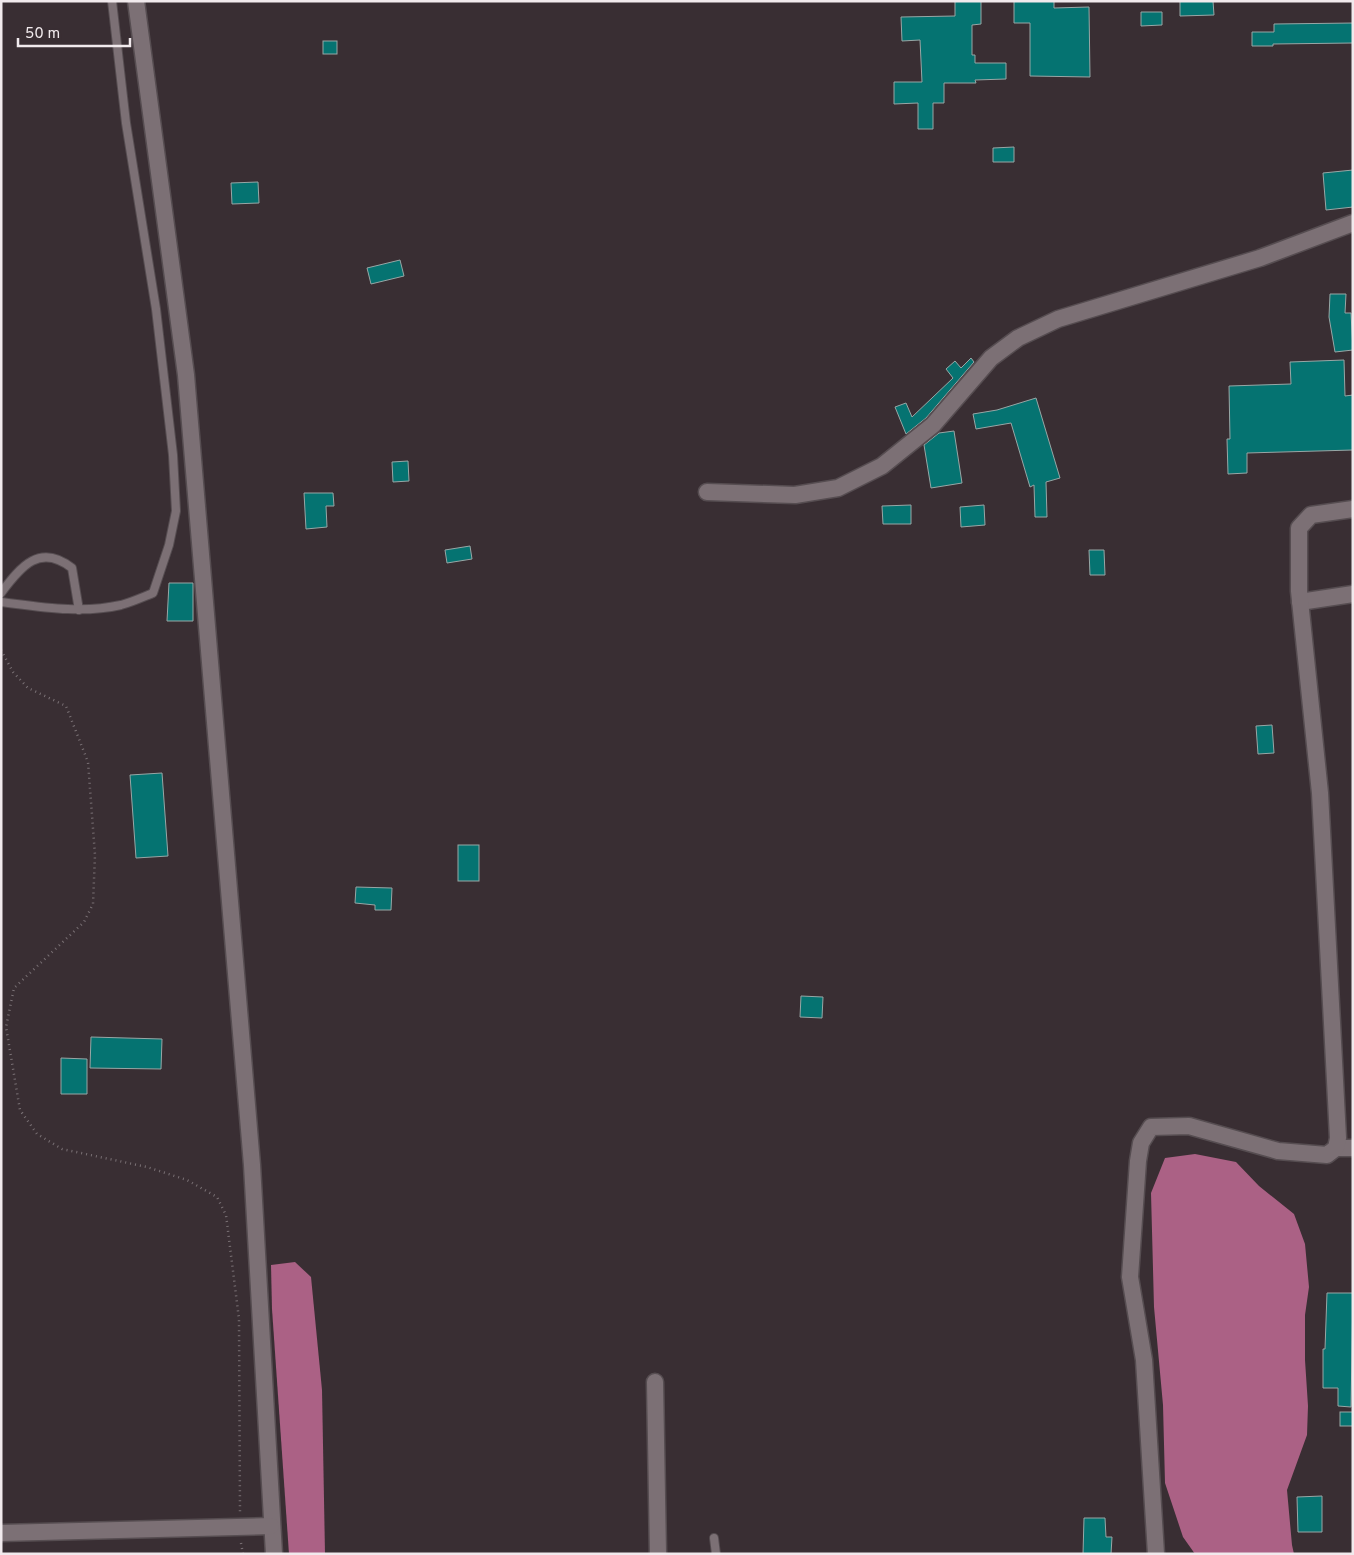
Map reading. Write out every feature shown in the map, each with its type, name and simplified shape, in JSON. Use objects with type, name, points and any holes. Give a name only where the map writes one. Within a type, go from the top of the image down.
[{"type":"street","points":[[136,1],[186,375],[252,1165],[274,1554]]},
{"type":"street","points":[[707,492],[795,495],[838,488],[882,466],[933,425],[991,358],[1018,338],[1058,319],[1260,258],[1353,223]]},
{"type":"street","points":[[1336,1148],[1338,1138],[1336,1064],[1320,793],[1300,602],[1298,555],[1299,528],[1312,515],[1353,510]]},
{"type":"street","points":[[1300,602],[1353,594]]},
{"type":"street","points":[[1156,1554],[1144,1360],[1130,1277],[1138,1161],[1141,1143],[1151,1127],[1189,1126],[1278,1151],[1327,1155],[1336,1148],[1353,1148]]},
{"type":"street","points":[[654,1382],[658,1554]]},
{"type":"street","points":[[1,1534],[271,1526]]},
{"type":"lane","points":[[1,602],[50,609],[79,610],[121,605],[153,593],[169,545],[176,511],[173,454],[156,309],[126,123],[112,1]]},
{"type":"lane","points":[[1,592],[27,564],[42,557],[60,559],[72,568],[79,610]]},
{"type":"lane","points":[[714,1538],[716,1554]]},
{"type":"path","points":[[1,650],[13,672],[28,688],[66,706],[88,762],[95,855],[93,904],[84,922],[14,988],[6,1027],[20,1110],[37,1134],[62,1149],[147,1167],[187,1180],[217,1197],[226,1215],[239,1319],[240,1526],[242,1554]]},
{"type":"shaded area","points":[[1195,1154],[1236,1162],[1259,1186],[1294,1214],[1305,1244],[1309,1287],[1305,1315],[1307,1435],[1287,1490],[1294,1554],[1195,1554],[1183,1537],[1165,1483],[1163,1405],[1154,1307],[1151,1193],[1165,1158]]},
{"type":"shaded area","points":[[295,1262],[311,1277],[322,1390],[325,1554],[289,1554],[272,1309],[271,1265]]},
{"type":"building","points":[[955,1],[981,1],[981,24],[972,25],[972,55],[975,55],[975,63],[1006,63],[1006,79],[975,80],[976,83],[944,83],[944,103],[933,103],[933,129],[918,129],[918,103],[894,104],[894,82],[922,82],[920,40],[902,41],[901,17],[955,16]]},
{"type":"building","points":[[1014,1],[1054,1],[1054,8],[1089,7],[1090,77],[1030,76],[1030,23],[1014,23]]},
{"type":"building","points":[[1180,1],[1213,1],[1214,15],[1180,16]]},
{"type":"building","points":[[1141,12],[1162,12],[1162,25],[1141,26]]},
{"type":"building","points":[[1353,23],[1353,43],[1252,46],[1252,32],[1274,32],[1274,24]]},
{"type":"building","points":[[323,41],[337,41],[337,54],[323,54]]},
{"type":"building","points":[[1014,147],[1014,162],[993,162],[993,148]]},
{"type":"building","points":[[1353,170],[1353,207],[1326,210],[1323,173]]},
{"type":"building","points":[[258,182],[259,203],[232,204],[231,183]]},
{"type":"building","points":[[400,260],[404,276],[371,284],[367,268]]},
{"type":"building","points":[[1330,294],[1346,294],[1345,313],[1351,313],[1353,350],[1335,352],[1329,317]]},
{"type":"building","points":[[971,358],[974,362],[926,418],[906,434],[895,407],[906,403],[912,417],[953,378],[946,369],[955,361],[961,368]]},
{"type":"building","points":[[1344,360],[1345,396],[1353,395],[1353,450],[1247,453],[1247,473],[1228,474],[1227,439],[1230,439],[1229,386],[1291,384],[1290,362]]},
{"type":"building","points":[[1036,398],[1060,478],[1046,482],[1047,517],[1035,517],[1034,485],[1030,487],[1011,423],[976,429],[973,414],[997,410]]},
{"type":"building","points":[[954,431],[962,483],[931,488],[924,445],[939,433]]},
{"type":"building","points":[[408,461],[409,481],[393,482],[392,462]]},
{"type":"building","points":[[304,493],[333,493],[334,506],[326,506],[327,527],[306,529]]},
{"type":"building","points":[[911,505],[911,524],[883,524],[882,506]]},
{"type":"building","points":[[984,505],[985,525],[961,527],[960,507]]},
{"type":"building","points":[[470,546],[472,559],[447,563],[445,550]]},
{"type":"building","points":[[1089,550],[1104,550],[1105,575],[1090,575]]},
{"type":"building","points":[[169,583],[193,583],[193,621],[167,621]]},
{"type":"building","points":[[1272,725],[1274,753],[1258,754],[1256,726]]},
{"type":"building","points":[[162,773],[168,856],[136,858],[130,775]]},
{"type":"building","points":[[458,845],[479,845],[479,881],[458,881]]},
{"type":"building","points":[[356,887],[392,888],[391,910],[375,910],[375,905],[355,903]]},
{"type":"building","points":[[801,996],[823,997],[822,1018],[800,1017]]},
{"type":"building","points":[[91,1037],[162,1039],[161,1069],[90,1068]]},
{"type":"building","points":[[61,1058],[87,1059],[87,1094],[61,1094]]},
{"type":"building","points":[[1327,1293],[1353,1293],[1351,1407],[1338,1406],[1338,1388],[1323,1388],[1323,1349],[1325,1349]]},
{"type":"building","points":[[1340,1412],[1353,1412],[1353,1426],[1340,1426]]},
{"type":"building","points":[[1322,1496],[1322,1532],[1298,1532],[1297,1497]]},
{"type":"building","points":[[1084,1518],[1105,1518],[1106,1537],[1112,1537],[1111,1554],[1083,1554]]}]
